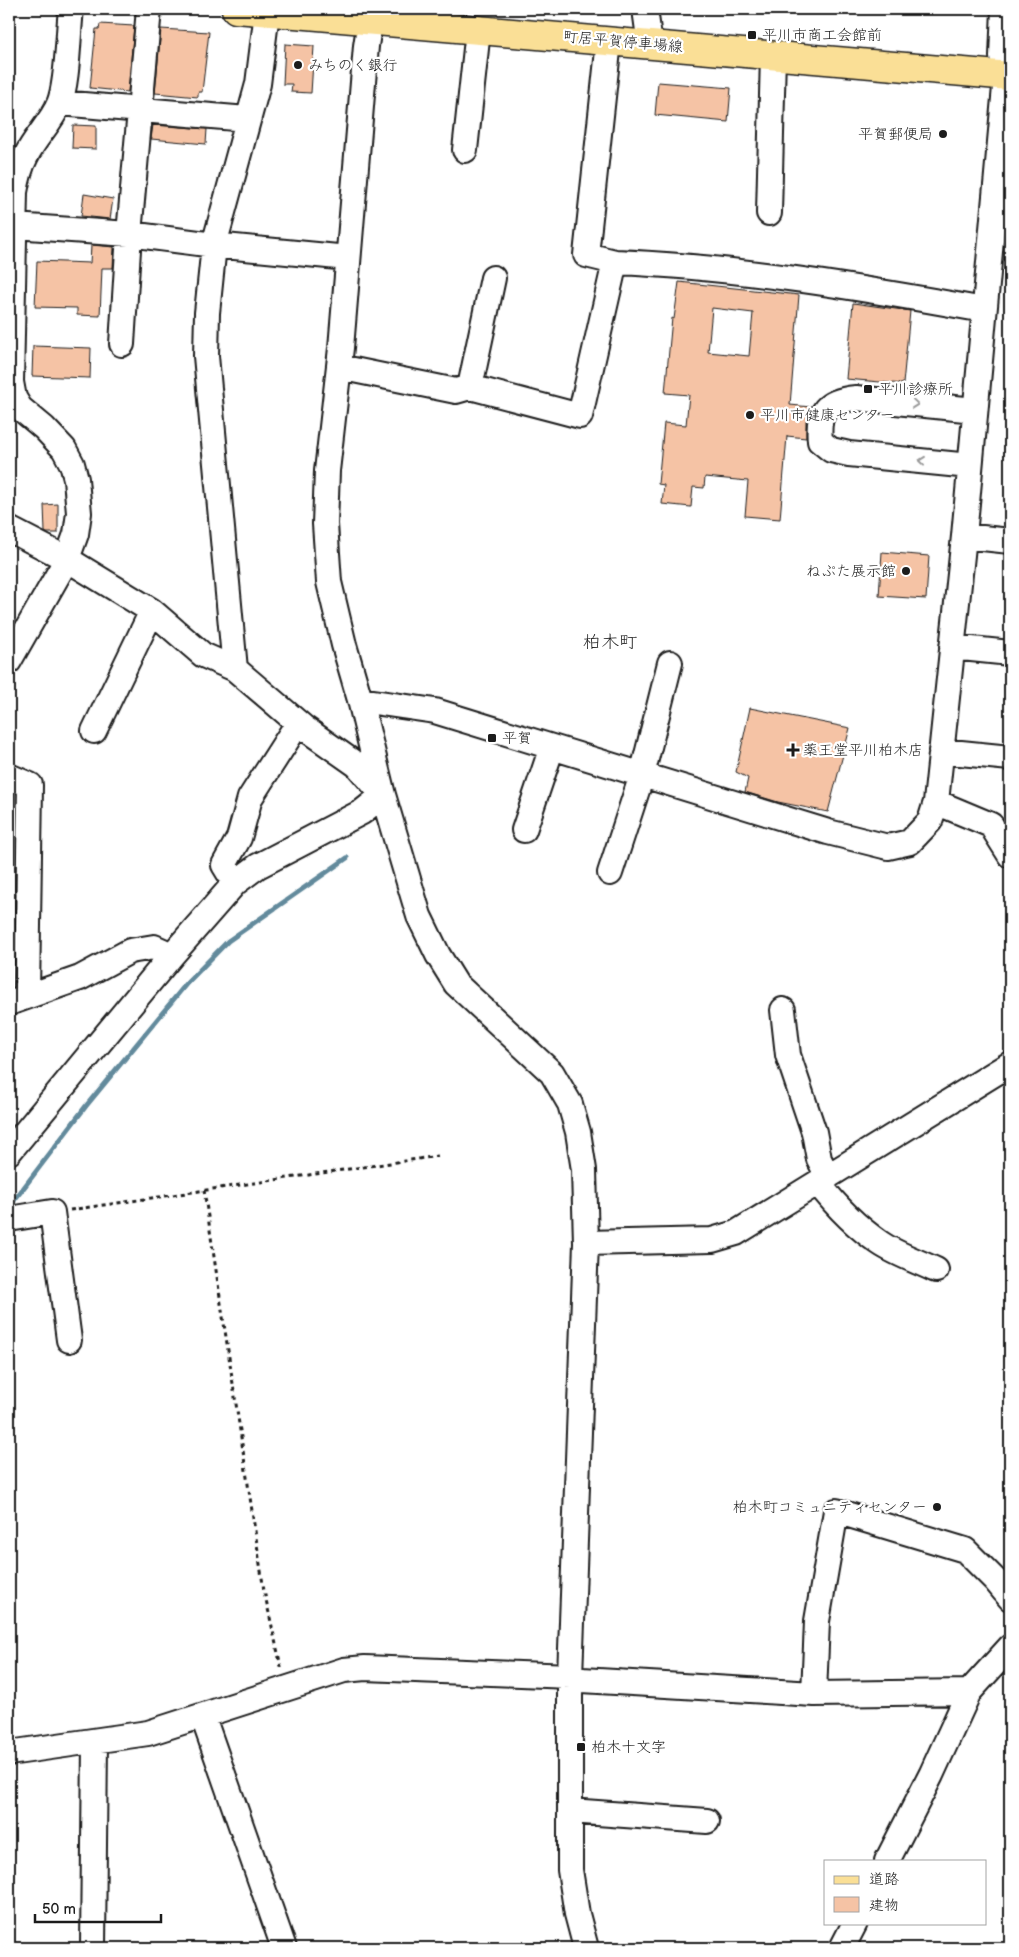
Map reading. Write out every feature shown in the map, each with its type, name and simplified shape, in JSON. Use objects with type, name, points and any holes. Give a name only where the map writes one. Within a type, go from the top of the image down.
[{"type":"main road","name":"町居平賀停車場線","points":[[236,9],[267,12],[371,15],[478,30],[1008,76]]},
{"type":"street","points":[[9,661],[67,559],[76,534],[79,513],[76,479],[72,464],[64,449],[44,428],[20,408],[14,398],[11,382],[15,192],[18,174],[26,155],[60,103],[64,85],[70,9]]},
{"type":"street","points":[[122,344],[129,234],[149,9]]},
{"type":"street","points":[[645,9],[650,45]]},
{"type":"street","points":[[360,700],[435,711],[828,832],[888,847],[910,842],[930,821],[936,802],[964,536],[984,310],[1008,76],[1002,56],[1004,9]]},
{"type":"street","points":[[235,670],[206,356],[207,313],[214,245],[258,84],[267,12]]},
{"type":"street","points":[[371,15],[366,46],[339,366],[327,471],[325,524],[329,582],[383,795],[419,916],[438,955],[456,984],[552,1073],[570,1104],[578,1132],[584,1170],[586,1243],[570,1676],[570,1870],[577,1914],[586,1948]]},
{"type":"street","points":[[465,150],[478,30]]},
{"type":"street","points":[[609,41],[586,255],[615,262],[672,264],[825,282],[984,310]]},
{"type":"street","points":[[769,213],[773,56]]},
{"type":"street","points":[[60,103],[247,119]]},
{"type":"street","points":[[14,226],[129,234],[214,245],[348,258]]},
{"type":"street","points":[[339,366],[456,392],[470,387],[580,416],[615,262]]},
{"type":"street","points":[[470,387],[493,278]]},
{"type":"street","points":[[970,466],[849,454],[831,450],[820,441],[819,426],[822,413],[830,404],[856,398],[975,410]]},
{"type":"street","points":[[9,528],[67,559],[152,611],[203,655],[235,670],[298,723],[357,765],[383,795]]},
{"type":"street","points":[[964,536],[1010,541]]},
{"type":"street","points":[[94,731],[152,611]]},
{"type":"street","points":[[952,647],[1010,653]]},
{"type":"street","points":[[610,873],[642,775],[670,663]]},
{"type":"street","points":[[235,883],[224,865],[239,838],[250,798],[298,723]]},
{"type":"street","points":[[524,830],[552,747]]},
{"type":"street","points":[[941,751],[1010,758]]},
{"type":"street","points":[[9,776],[30,785],[18,999],[80,978],[130,951],[154,947],[172,955]]},
{"type":"street","points":[[9,1152],[172,955],[235,883],[258,866],[362,812],[383,795]]},
{"type":"street","points":[[936,802],[991,825],[1010,855]]},
{"type":"street","points":[[783,1010],[788,1055],[814,1132],[823,1180],[836,1205],[857,1226],[873,1238],[936,1270]]},
{"type":"street","points":[[586,1243],[712,1240],[736,1233],[1010,1064]]},
{"type":"street","points":[[9,1219],[52,1212],[69,1340]]},
{"type":"street","points":[[814,1694],[817,1621],[836,1511],[966,1550],[996,1580],[1010,1598]]},
{"type":"street","points":[[888,1860],[931,1775],[969,1692],[1010,1647]]},
{"type":"street","points":[[9,1752],[95,1742],[148,1733],[203,1717],[344,1670],[365,1668],[570,1676],[582,1680],[814,1694],[969,1692]]},
{"type":"street","points":[[203,1717],[284,1948]]},
{"type":"street","points":[[93,1948],[95,1742]]},
{"type":"street","points":[[570,1811],[706,1821]]},
{"type":"street","points":[[842,1948],[854,1924]]},
{"type":"path","points":[[52,1212],[438,1156]]},
{"type":"path","points":[[204,1190],[264,1591],[286,1689]]},
{"type":"building","points":[[100,24],[134,26],[128,92],[90,88],[96,29],[99,29]]},
{"type":"building","points":[[161,29],[209,32],[202,92],[198,92],[198,97],[155,93]]},
{"type":"building","name":"みちのく銀行","points":[[285,44],[314,46],[311,93],[291,92],[292,84],[283,84]]},
{"type":"building","points":[[658,82],[731,88],[728,122],[655,115]]},
{"type":"building","points":[[73,125],[96,126],[96,149],[72,148]]},
{"type":"building","points":[[153,125],[207,129],[206,144],[151,139]]},
{"type":"building","points":[[84,194],[113,199],[110,219],[81,216]]},
{"type":"building","points":[[91,245],[114,247],[113,268],[102,268],[100,316],[77,315],[77,308],[35,307],[37,261],[90,263]]},
{"type":"building","name":"平川市健康センター","points":[[679,282],[799,295],[790,405],[811,407],[806,421],[806,438],[787,436],[780,519],[745,516],[748,481],[705,477],[704,488],[693,487],[691,507],[662,504],[664,485],[658,484],[664,423],[686,425],[689,395],[665,393],[672,318],[674,319]],"holes":[[[712,308],[753,313],[749,356],[708,352]]]},
{"type":"building","points":[[853,303],[910,311],[903,384],[846,379]]},
{"type":"building","points":[[33,346],[91,348],[90,378],[32,376]]},
{"type":"building","points":[[58,504],[58,533],[47,533],[45,532],[44,505]]},
{"type":"building","points":[[882,552],[929,556],[926,599],[879,596]]},
{"type":"building","name":"薬王堂平川柏木店","points":[[750,708],[850,728],[828,812],[778,802],[745,792],[748,778],[736,772]]},
{"type":"waterway","points":[[9,1207],[86,1106],[187,983],[228,941],[347,858]]},
{"type":"place","name":"平川市商工会館前","points":[[752,35]]},
{"type":"place","name":"みちのく銀行","points":[[298,65]]},
{"type":"place","name":"平賀郵便局","points":[[943,134]]},
{"type":"place","name":"平川診療所","points":[[868,389]]},
{"type":"place","name":"平川市健康センター","points":[[750,415]]},
{"type":"place","name":"ねぷた展示館","points":[[906,571]]},
{"type":"place","name":"平賀","points":[[492,738]]},
{"type":"place","name":"薬王堂平川柏木店","points":[[793,750]]},
{"type":"place","name":"柏木町コミュニティセンター","points":[[937,1507]]},
{"type":"place","name":"柏木十文字","points":[[581,1747]]},
{"type":"district","name":"柏木町","points":[[610,642]]}]
